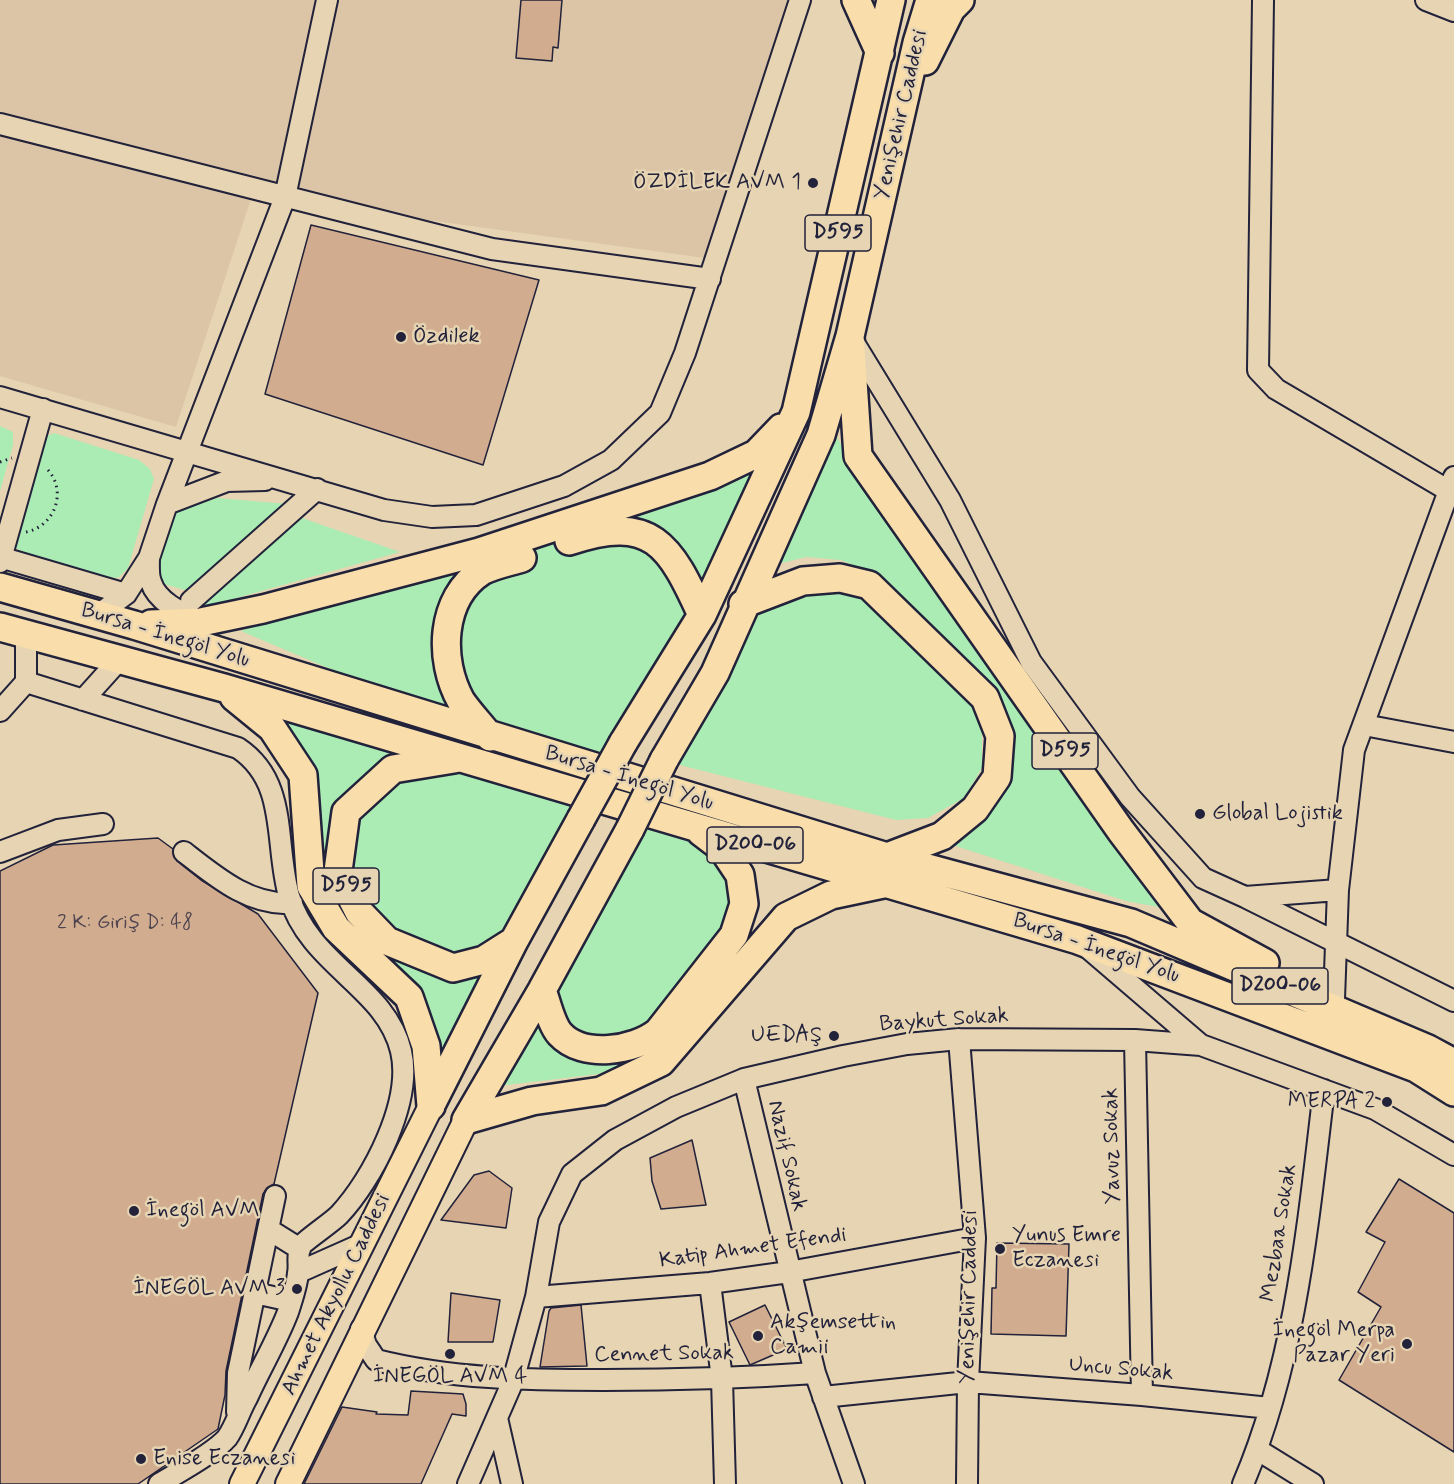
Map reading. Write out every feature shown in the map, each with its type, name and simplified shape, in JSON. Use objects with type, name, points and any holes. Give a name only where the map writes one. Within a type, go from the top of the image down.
[{"type":"highway","points":[[856,0],[880,53]]},
{"type":"highway","name":"Yenişehir Caddesi","points":[[796,412],[891,0]]},
{"type":"highway","name":"Yenişehir Caddesi","points":[[850,336],[917,43],[930,0]]},
{"type":"highway","points":[[897,132],[927,54],[951,9],[960,0]]},
{"type":"highway","points":[[466,1120],[542,990],[630,829],[664,760],[715,673],[743,604],[821,435],[850,336]]},
{"type":"highway","name":"D595","points":[[850,336],[858,456],[1121,831],[1190,922],[1428,1049]]},
{"type":"highway","points":[[134,625],[196,612],[263,609],[479,552],[710,476],[756,454],[796,412]]},
{"type":"highway","name":"D595","points":[[460,758],[393,769],[346,812],[338,871],[358,912],[387,941],[453,968],[484,960],[514,941],[623,743],[702,615],[796,412]]},
{"type":"highway","points":[[490,737],[461,700],[447,662],[447,627],[459,592],[483,571],[600,531],[632,531],[662,545],[684,576],[702,615]]},
{"type":"highway","points":[[466,1120],[532,1101],[601,1091],[662,1062],[786,917],[888,870],[942,836],[975,810],[997,777],[1000,736],[985,698],[869,585],[840,578],[803,581],[743,604]]},
{"type":"highway","name":"Bursa - İnegöl Yolu","points":[[0,587],[134,625],[490,737],[888,870],[1416,1068],[1454,1092]]},
{"type":"highway","name":"Bursa - İnegöl Yolu","points":[[0,627],[224,688],[695,828],[1131,923],[1428,1049],[1454,1063]]},
{"type":"highway","points":[[224,688],[272,728],[303,775],[311,886],[336,928],[409,997],[426,1046],[431,1106]]},
{"type":"highway","points":[[542,990],[560,1034],[579,1046],[604,1050],[647,1041],[657,1032],[734,935],[744,904],[740,875],[722,848],[695,828]]},
{"type":"highway","points":[[431,1106],[514,941]]},
{"type":"main road","name":"Ahmet Akyollu Caddesi","points":[[242,1484],[431,1106]]},
{"type":"main road","points":[[288,1484],[466,1120]]},
{"type":"street","points":[[98,615],[126,594],[149,558],[167,504],[285,196],[327,0]]},
{"type":"street","points":[[0,397],[384,510],[432,517],[476,515],[564,486],[611,460],[660,413],[685,353],[800,0]]},
{"type":"street","points":[[1263,0],[1258,370],[1276,389],[1451,484],[1354,750],[1338,890],[1334,941],[1334,999]]},
{"type":"street","points":[[1426,0],[1454,11]]},
{"type":"street","points":[[0,124],[492,249],[710,279]]},
{"type":"street","points":[[850,336],[950,500],[1031,662],[1137,805],[1203,878],[1454,1001]]},
{"type":"street","points":[[43,409],[0,559],[126,594]]},
{"type":"street","points":[[167,504],[227,481],[286,480]]},
{"type":"street","points":[[149,558],[151,583],[160,595],[173,608],[196,612],[317,489]]},
{"type":"street","points":[[0,711],[26,682],[26,634]]},
{"type":"street","points":[[83,700],[119,660]]},
{"type":"street","points":[[26,682],[83,700],[157,717],[238,748],[258,765],[272,787],[292,903],[308,934],[325,957],[385,1015],[398,1040],[404,1077],[397,1115],[378,1157],[343,1211],[324,1229],[302,1244],[291,1301],[226,1439],[159,1484]]},
{"type":"street","points":[[1364,725],[1454,742]]},
{"type":"street","points":[[0,852],[58,830],[103,824]]},
{"type":"street","points":[[184,852],[225,884],[269,903],[292,903]]},
{"type":"street","points":[[1245,897],[1338,890]]},
{"type":"street","points":[[1078,940],[1201,1046]]},
{"type":"street","name":"Baykut Sokak","points":[[468,1484],[513,1380],[536,1297],[549,1222],[572,1174],[615,1140],[676,1107],[744,1079],[907,1044],[958,1040],[1135,1040],[1201,1046],[1375,1109],[1454,1155]]},
{"type":"street","name":"Yenişehir Caddesi","points":[[958,1040],[975,1238],[968,1382],[967,1484]]},
{"type":"street","name":"Yavuz Sokak","points":[[1135,1040],[1142,1395]]},
{"type":"street","name":"Nazif Sokak","points":[[744,1079],[814,1373],[854,1484]]},
{"type":"street","name":"Mezbaa Sokak","points":[[1243,1484],[1258,1450],[1270,1408],[1303,1267],[1324,1090]]},
{"type":"street","points":[[237,1418],[238,1373],[275,1196]]},
{"type":"street","points":[[268,1229],[300,1248]]},
{"type":"street","name":"Katip Ahmet Efendi","points":[[536,1297],[710,1282],[789,1272],[975,1238]]},
{"type":"street","points":[[298,1272],[362,1244]]},
{"type":"street","points":[[710,1282],[722,1379],[725,1484]]},
{"type":"street","points":[[255,1293],[291,1301]]},
{"type":"street","points":[[362,1329],[366,1345],[376,1360]]},
{"type":"street","points":[[345,1364],[360,1359],[376,1360]]},
{"type":"street","name":"Cennet Sokak","points":[[376,1360],[413,1369],[513,1380],[722,1379],[814,1373]]},
{"type":"street","name":"Uncu Sokak","points":[[823,1396],[968,1382],[1142,1395],[1270,1408]]},
{"type":"street","points":[[497,1418],[512,1484]]},
{"type":"street","points":[[1258,1450],[1313,1484]]},
{"type":"path","points":[[9,532],[32,531],[51,516],[56,505],[56,482],[41,463],[30,458]]},
{"type":"shaded area","points":[[0,0],[813,0],[705,258],[252,196],[176,427],[0,376]]},
{"type":"green space","points":[[796,412],[609,770],[490,737],[241,631],[710,476]]},
{"type":"green space","points":[[0,426],[13,432],[13,445],[0,491]]},
{"type":"green space","points":[[54,433],[139,460],[150,469],[154,479],[128,568],[118,578],[107,577],[24,553],[16,548],[13,539],[45,437]]},
{"type":"green space","points":[[834,433],[895,528],[1169,909],[1126,901],[940,841],[1005,782],[1015,741],[996,694],[881,577],[841,560],[806,557],[770,566]]},
{"type":"green space","points":[[217,498],[289,504],[192,592],[157,582],[153,560],[168,513]]},
{"type":"green space","points":[[299,517],[400,552],[201,608]]},
{"type":"green space","points":[[837,587],[866,594],[972,705],[982,733],[982,768],[964,798],[928,818],[896,820],[668,762],[750,612],[802,592]]},
{"type":"green space","points":[[224,688],[595,795],[431,1106],[409,997],[311,886],[303,775]]},
{"type":"green space","points":[[640,809],[695,828],[744,904],[658,1032],[579,1046],[542,990]]},
{"type":"green space","points":[[534,1012],[557,1042],[645,1046],[627,1062],[599,1074],[498,1086]]},
{"type":"building","points":[[521,0],[562,0],[558,48],[553,47],[552,61],[516,58]]},
{"type":"building","name":"Özdilek","points":[[311,225],[539,280],[483,465],[265,394]]},
{"type":"building","name":"İnegöl AVM","points":[[158,838],[173,849],[177,861],[201,880],[258,914],[318,993],[274,1184],[263,1194],[226,1371],[225,1395],[218,1429],[138,1484],[0,1484],[0,871],[53,845]]},
{"type":"building","points":[[692,1140],[706,1205],[661,1209],[652,1181],[650,1158]]},
{"type":"building","points":[[489,1171],[512,1188],[506,1228],[441,1220],[474,1175]]},
{"type":"building","name":"İnegöl Merpa Pazar Yeri","points":[[1399,1179],[1454,1213],[1454,1452],[1339,1380],[1381,1307],[1358,1292],[1385,1242],[1366,1232]]},
{"type":"building","points":[[997,1243],[1069,1244],[1066,1336],[991,1334],[992,1288],[996,1288]]},
{"type":"building","points":[[451,1293],[500,1300],[493,1342],[448,1342]]},
{"type":"building","points":[[581,1305],[587,1366],[540,1367],[549,1311],[551,1308]]},
{"type":"building","name":"Akşemsettin Camii","points":[[765,1305],[787,1349],[750,1365],[729,1322]]},
{"type":"building","points":[[411,1391],[463,1394],[466,1404],[466,1416],[452,1414],[421,1484],[304,1484],[342,1407],[377,1412],[376,1414],[408,1415]]},
{"type":"place","name":"ÖZDİLEK AVM 1","points":[[813,183]]},
{"type":"place","name":"Özdilek","points":[[401,337]]},
{"type":"place","name":"Global Lojistik","points":[[1200,814]]},
{"type":"place","name":"UEDAŞ","points":[[834,1036]]},
{"type":"place","name":"MERPA 2","points":[[1387,1102]]},
{"type":"place","name":"İnegöl AVM","points":[[134,1211]]},
{"type":"place","name":"Yunus Emre Eczanesi","points":[[1000,1249]]},
{"type":"place","name":"İNEGÖL AVM 3","points":[[297,1289]]},
{"type":"place","name":"Akşemsettin Camii","points":[[758,1336]]},
{"type":"place","name":"İnegöl Merpa Pazar Yeri","points":[[1407,1344]]},
{"type":"place","name":"İNEGÖL AVM 4","points":[[450,1354]]},
{"type":"place","name":"Enise Eczanesi","points":[[141,1459]]}]
